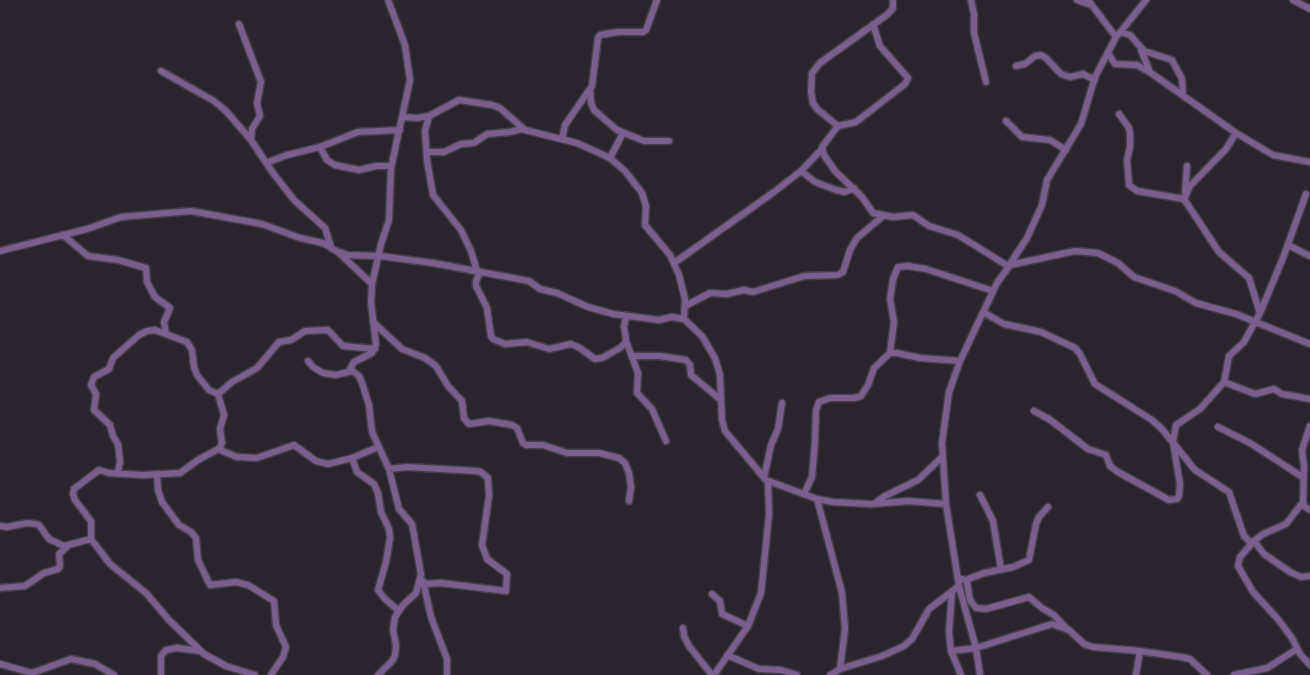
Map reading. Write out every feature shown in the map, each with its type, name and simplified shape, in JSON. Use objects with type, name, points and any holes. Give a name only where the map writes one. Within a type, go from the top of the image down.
[{"type":"street","points":[[388,0],[402,37],[410,72],[403,117],[391,166],[389,215],[372,284],[371,302],[375,349],[350,367],[362,383],[369,408],[371,427],[388,469],[398,507],[412,524],[431,617],[447,659],[447,675]]},
{"type":"street","points":[[657,0],[646,30],[618,32],[600,35],[598,38],[591,101],[594,110],[623,133],[645,141],[669,141]]},
{"type":"street","points":[[838,126],[817,110],[813,103],[812,73],[820,63],[888,14],[893,8],[894,0]]},
{"type":"street","points":[[970,0],[974,14],[974,33],[986,82]]},
{"type":"street","points":[[1077,0],[1090,3],[1118,35],[1130,35],[1141,50],[1151,73]]},
{"type":"street","points":[[980,675],[976,648],[959,586],[946,504],[942,457],[950,392],[960,361],[982,312],[1028,238],[1042,205],[1047,180],[1083,119],[1095,80],[1108,53],[1118,35],[1146,0]]},
{"type":"street","points":[[1293,0],[1310,9]]},
{"type":"street","points":[[239,24],[261,82],[257,103],[260,117],[252,128],[251,140]]},
{"type":"street","points":[[674,263],[766,199],[801,171],[822,149],[838,126],[856,122],[905,84],[908,78],[880,46],[873,24]]},
{"type":"street","points":[[1141,50],[1167,58],[1176,64],[1182,80],[1183,95]]},
{"type":"street","points":[[1108,53],[1115,64],[1137,65],[1236,133],[1274,154],[1310,162]]},
{"type":"street","points":[[1016,66],[1041,55],[1061,74],[1070,77],[1083,74],[1095,80]]},
{"type":"street","points":[[160,71],[218,104],[251,140],[294,200],[325,228],[331,247]]},
{"type":"street","points":[[562,139],[565,125],[591,88]]},
{"type":"street","points":[[403,117],[429,116],[457,101],[501,108],[522,129],[589,147],[609,158],[625,171],[642,194],[646,206],[645,225],[674,263],[682,286],[684,319]]},
{"type":"street","points":[[1119,114],[1130,133],[1127,160],[1129,185],[1137,191],[1185,196]]},
{"type":"street","points":[[429,116],[425,131],[433,195],[461,230],[471,251],[478,272],[476,286],[487,308],[491,336],[509,344],[527,342],[549,349],[571,344],[596,359],[610,355],[626,341]]},
{"type":"street","points":[[1006,121],[1022,137],[1050,140],[1065,150]]},
{"type":"street","points":[[427,152],[444,152],[461,144],[474,143],[485,135],[522,129]]},
{"type":"street","points":[[266,163],[320,147],[358,132],[400,130]]},
{"type":"street","points":[[609,158],[623,133]]},
{"type":"street","points":[[1185,196],[1190,186],[1209,169],[1236,133]]},
{"type":"street","points":[[320,147],[327,160],[335,165],[363,170],[376,166],[391,166]]},
{"type":"street","points":[[822,149],[834,169],[854,188],[873,213],[883,216],[913,214],[929,226],[958,235],[1009,266],[1075,251],[1091,252],[1118,263],[1134,277],[1175,291],[1196,303],[1256,322],[1310,344]]},
{"type":"street","points":[[1187,166],[1185,196],[1219,252],[1249,278],[1260,313]]},
{"type":"street","points":[[801,171],[815,182],[836,190],[845,192],[854,188]]},
{"type":"street","points":[[1034,411],[1049,419],[1088,449],[1106,455],[1110,466],[1118,472],[1173,501],[1177,499],[1180,491],[1173,442],[1176,425],[1200,409],[1224,382],[1229,356],[1244,342],[1260,313],[1288,245],[1305,194]]},
{"type":"street","points":[[0,251],[97,226],[121,217],[191,211],[244,219],[300,238],[323,243],[339,252],[372,284]]},
{"type":"street","points":[[685,306],[710,293],[727,294],[744,290],[753,292],[804,276],[838,275],[843,272],[850,250],[857,238],[883,216]]},
{"type":"street","points":[[63,234],[87,256],[118,260],[146,268],[147,282],[155,297],[170,308],[164,324],[166,334]]},
{"type":"street","points":[[1288,245],[1310,256]]},
{"type":"street","points":[[339,252],[348,255],[380,256],[433,263],[529,281],[540,289],[563,295],[588,307],[627,316],[659,320],[672,317],[684,319],[702,336],[715,358],[720,375],[722,420],[725,431],[766,479],[817,499],[851,504],[909,501],[946,504]]},
{"type":"street","points":[[890,354],[894,322],[890,299],[893,279],[898,267],[926,269],[993,291]]},
{"type":"street","points":[[982,312],[1005,324],[1041,332],[1075,348],[1095,384],[1152,420],[1195,470],[1229,492],[1244,536],[1282,567],[1296,575],[1310,579]]},
{"type":"street","points":[[627,316],[624,327],[626,341],[638,373],[637,393],[651,409],[666,441]]},
{"type":"street","points":[[373,322],[402,349],[425,358],[436,366],[445,382],[462,401],[464,418],[469,424],[489,421],[512,425],[517,428],[526,445],[543,445],[567,453],[599,453],[619,458],[625,463],[631,480],[629,501]]},
{"type":"street","points":[[118,472],[120,459],[118,444],[109,424],[94,410],[96,394],[91,386],[93,380],[109,369],[114,358],[138,335],[151,330],[183,339],[191,345],[194,370],[209,390],[218,394]]},
{"type":"street","points":[[218,394],[232,382],[257,368],[279,342],[291,340],[305,331],[330,330],[343,346],[375,349]]},
{"type":"street","points":[[804,494],[812,477],[817,405],[830,398],[861,396],[874,368],[890,354],[960,361]]},
{"type":"street","points":[[632,357],[660,356],[686,360],[690,365],[691,375],[721,400]]},
{"type":"street","points":[[308,361],[323,373],[336,375],[352,371]]},
{"type":"street","points":[[1224,382],[1255,394],[1274,389],[1282,394],[1310,399]]},
{"type":"street","points":[[218,394],[224,415],[220,429],[222,445],[218,449],[180,473],[157,475],[97,471],[74,489],[73,494],[91,521],[91,539],[111,564],[146,593],[200,651],[226,666],[255,675]]},
{"type":"street","points":[[683,628],[689,646],[713,675],[748,626],[757,608],[762,585],[769,507],[766,479],[771,445],[778,429],[782,403]]},
{"type":"street","points":[[1310,426],[1302,450],[1303,502],[1310,510]]},
{"type":"street","points":[[1218,427],[1250,443],[1304,478]]},
{"type":"street","points":[[218,449],[237,457],[257,458],[294,445],[322,463],[337,463],[378,447]]},
{"type":"street","points":[[874,504],[918,480],[942,457]]},
{"type":"street","points":[[352,458],[357,472],[374,484],[378,493],[381,512],[389,529],[390,538],[378,590],[399,611]]},
{"type":"street","points":[[388,469],[407,467],[476,471],[485,474],[488,478],[489,496],[482,545],[487,559],[507,574],[506,591],[441,583],[424,584]]},
{"type":"street","points":[[157,475],[162,502],[180,525],[196,538],[198,560],[210,585],[242,583],[274,601],[276,625],[286,647],[283,657],[271,675]]},
{"type":"street","points":[[980,495],[993,521],[1000,570]]},
{"type":"street","points":[[817,499],[842,593],[845,628],[835,673]]},
{"type":"street","points":[[1303,502],[1286,524],[1253,542],[1238,562],[1241,573],[1253,592],[1286,630],[1310,665]]},
{"type":"street","points":[[958,578],[966,580],[1013,567],[1029,560],[1036,524],[1048,507]]},
{"type":"street","points":[[0,526],[36,524],[51,541],[68,546]]},
{"type":"street","points":[[0,588],[25,586],[44,573],[58,569],[59,554],[68,546],[91,539]]},
{"type":"street","points":[[378,675],[393,660],[395,655],[393,625],[399,611],[416,593],[421,574]]},
{"type":"street","points":[[966,580],[970,600],[976,608],[986,609],[1029,597],[1057,617],[1084,644],[1190,659],[1207,675]]},
{"type":"street","points":[[835,673],[904,646],[912,639],[929,609],[959,586]]},
{"type":"street","points":[[952,592],[948,623],[951,651],[961,675]]},
{"type":"street","points":[[712,594],[721,602],[722,614],[748,626]]},
{"type":"street","points":[[951,651],[976,648],[1044,625],[1054,624],[1069,630]]},
{"type":"street","points":[[161,675],[161,656],[166,650],[183,648],[200,651]]},
{"type":"street","points":[[1234,675],[1267,668],[1297,649]]},
{"type":"street","points":[[1136,675],[1140,651]]},
{"type":"street","points":[[728,655],[761,672],[781,670],[797,675]]},
{"type":"street","points":[[0,664],[32,673],[70,659],[95,664],[114,675]]}]
